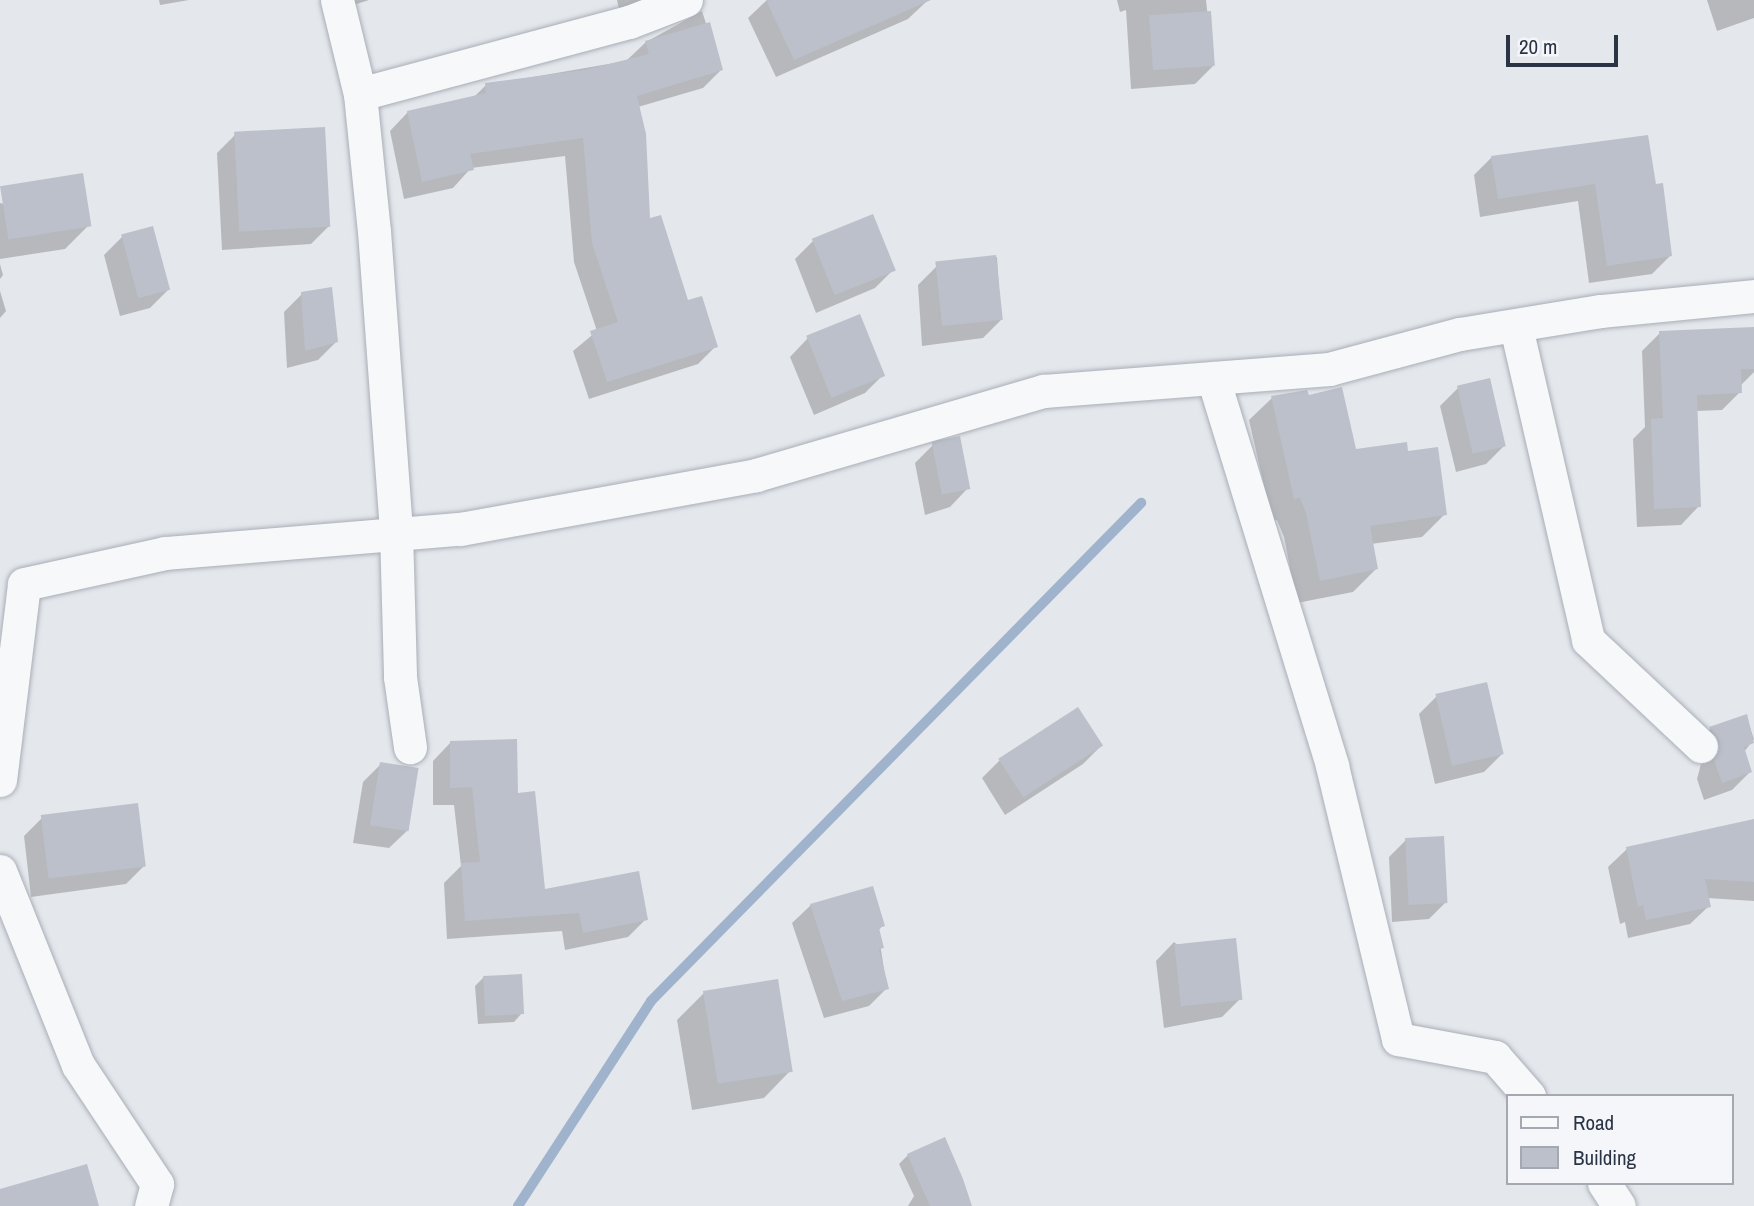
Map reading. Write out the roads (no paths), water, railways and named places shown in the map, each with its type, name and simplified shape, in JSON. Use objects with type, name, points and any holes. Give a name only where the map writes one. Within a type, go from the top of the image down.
[{"type":"street","points":[[337,0],[360,94],[396,531],[400,677],[410,747]]},
{"type":"street","points":[[360,94],[629,22],[686,0]]},
{"type":"street","points":[[0,780],[24,584],[165,553],[396,531],[460,529],[756,475],[1044,391],[1329,369],[1460,334],[1516,327],[1601,310],[1754,296]]},
{"type":"street","points":[[1516,327],[1588,640],[1701,746]]},
{"type":"street","points":[[1213,378],[1332,766],[1398,1039],[1494,1057],[1527,1094]]},
{"type":"street","points":[[0,871],[78,1065],[157,1184],[151,1206]]},
{"type":"street","points":[[1605,1185],[1619,1206]]},
{"type":"waterway","points":[[518,1206],[651,1001],[1141,503]]}]
